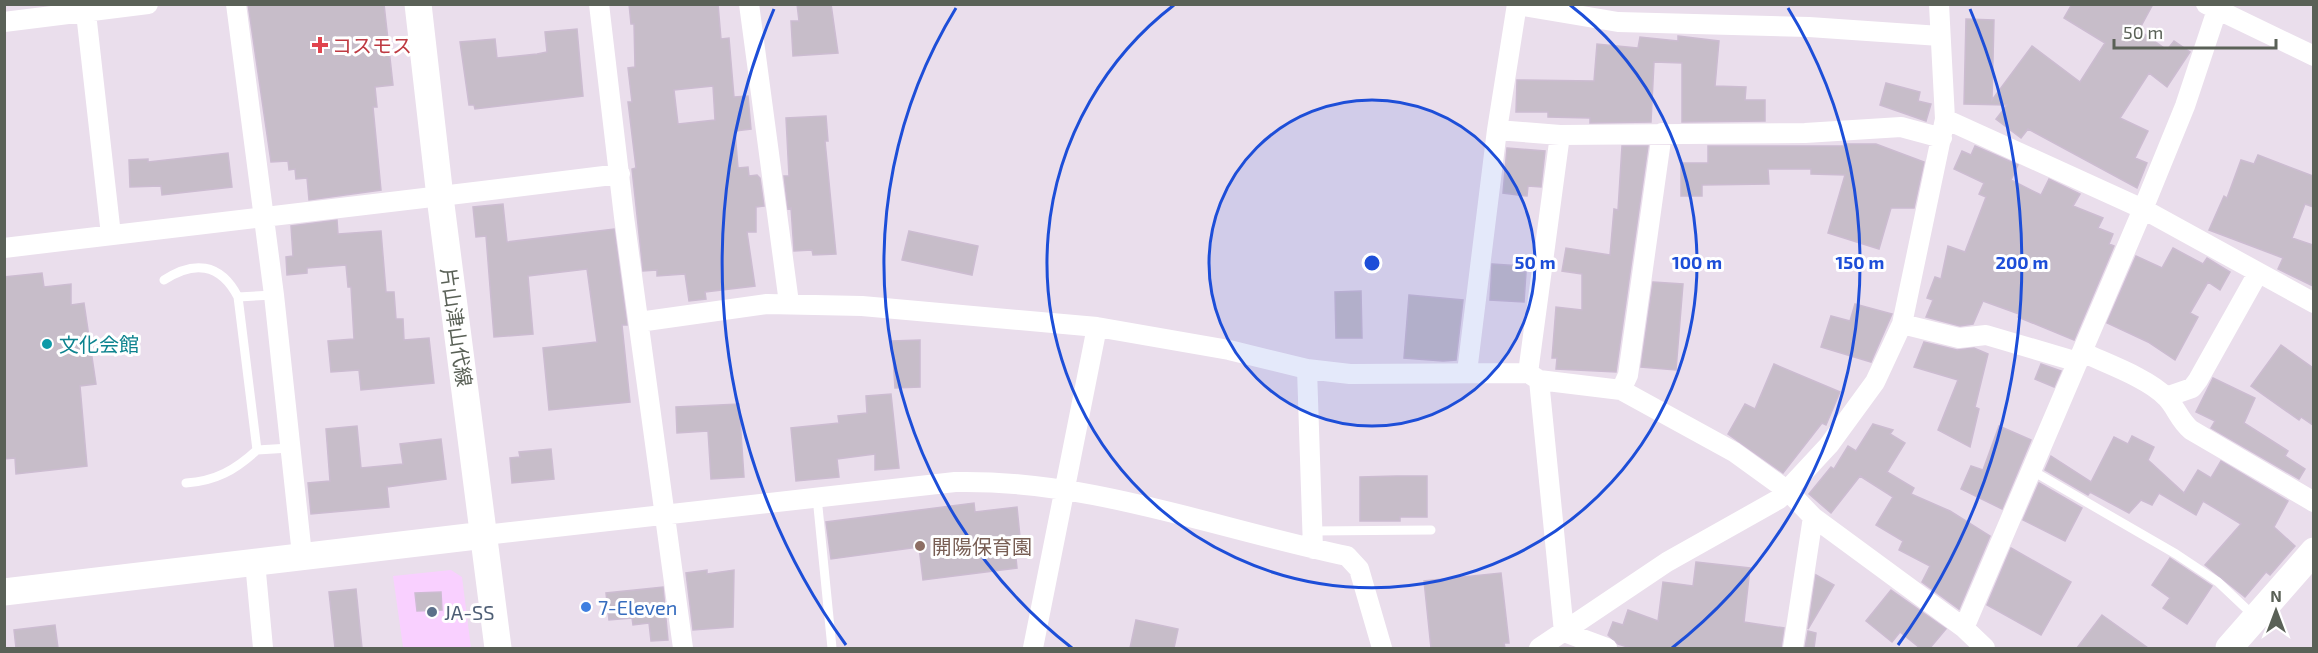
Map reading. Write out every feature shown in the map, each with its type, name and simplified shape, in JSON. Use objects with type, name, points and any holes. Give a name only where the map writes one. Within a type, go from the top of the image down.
[{"type":"main road","name":"片山津山代線","points":[[418,4],[440,197],[498,648]]},
{"type":"main road","points":[[4,592],[485,535]]},
{"type":"main road","points":[[2229,648],[2313,551]]},
{"type":"street","points":[[4,22],[148,4]]},
{"type":"street","points":[[236,4],[274,295],[302,555]]},
{"type":"street","points":[[599,4],[683,648]]},
{"type":"street","points":[[749,4],[789,303]]},
{"type":"street","points":[[1539,648],[1667,562],[1788,491],[1829,445],[1875,382],[1902,324],[1944,128],[1939,4]]},
{"type":"street","points":[[1467,372],[1497,130],[1517,5],[1618,22],[1674,14],[1809,27],[1941,36]]},
{"type":"street","points":[[1964,628],[2185,106],[2211,7],[2313,56]]},
{"type":"street","points":[[86,13],[111,235]]},
{"type":"street","points":[[1497,130],[1560,135],[1805,133],[1901,127],[1944,128],[2143,209],[2313,303]]},
{"type":"street","points":[[1621,390],[1628,375],[1662,133]]},
{"type":"street","points":[[1560,135],[1533,377],[1564,632]]},
{"type":"street","points":[[4,248],[263,215],[440,197],[620,174]]},
{"type":"street","points":[[2166,396],[2192,388],[2198,380],[2258,273]]},
{"type":"street","points":[[639,322],[715,310],[789,303],[862,306],[1097,327],[1229,350],[1307,369],[1350,374],[1467,372],[1533,377],[1621,390],[1734,452],[1788,491],[1814,517],[1964,628],[1985,648]]},
{"type":"street","points":[[1902,324],[1959,338],[1986,335],[2080,357],[2146,384],[2166,396],[2180,422],[2191,430],[2313,502]]},
{"type":"street","points":[[1033,648],[1097,327]]},
{"type":"street","points":[[1307,369],[1313,540]]},
{"type":"street","points":[[485,535],[955,482],[1023,483],[1313,540],[1347,556],[1359,569],[1382,648]]},
{"type":"street","points":[[1793,648],[1814,517]]},
{"type":"street","points":[[255,562],[263,648]]},
{"type":"street","points":[[1564,632],[1607,648]]},
{"type":"lane","points":[[164,280],[181,269],[198,266],[220,275],[238,297],[257,450]]},
{"type":"lane","points":[[238,297],[274,295]]},
{"type":"lane","points":[[186,483],[220,477],[236,469],[257,450],[291,448]]},
{"type":"lane","points":[[2031,470],[2176,554],[2218,582],[2256,618]]},
{"type":"lane","points":[[817,498],[832,648]]},
{"type":"lane","points":[[1313,540],[1431,530]]},
{"type":"shaded area","name":"JA-SS","points":[[451,570],[462,577],[471,648],[391,648],[403,647],[393,576]]},
{"type":"building","name":"コスモス","points":[[248,4],[384,4],[393,85],[375,87],[377,107],[373,107],[381,190],[309,200],[307,178],[296,179],[295,169],[289,170],[288,161],[271,162]]},
{"type":"building","points":[[629,4],[718,4],[721,39],[729,38],[734,97],[748,96],[751,129],[735,131],[738,168],[748,167],[749,176],[757,175],[760,178],[764,206],[756,207],[756,232],[747,232],[755,286],[705,292],[706,299],[689,301],[685,274],[657,276],[657,270],[643,271],[632,169],[636,168],[628,102],[632,102],[628,68],[635,67],[634,24],[631,24]],"holes":[[[713,86],[715,120],[678,124],[674,90]]]},
{"type":"building","points":[[797,4],[831,4],[838,53],[793,56],[791,21],[799,21]]},
{"type":"building","points":[[2072,4],[2153,4],[2139,30],[2167,50],[2174,41],[2190,52],[2167,87],[2149,73],[2120,118],[2148,131],[2135,158],[2147,163],[2137,188],[2028,129],[2021,138],[1996,119],[2007,105],[1964,104],[1966,19],[1994,20],[1992,100],[2032,46],[2080,82],[2105,43],[2064,18]]},
{"type":"building","points":[[577,29],[583,96],[475,109],[474,105],[469,105],[460,42],[495,39],[497,58],[537,54],[547,52],[545,32]]},
{"type":"building","points":[[1678,36],[1719,41],[1715,86],[1746,87],[1745,100],[1765,100],[1765,121],[1682,122],[1682,63],[1654,62],[1651,122],[1590,123],[1590,118],[1548,117],[1548,112],[1516,112],[1517,80],[1594,81],[1597,44],[1638,48],[1640,37],[1678,41]]},
{"type":"building","points":[[1886,83],[1920,92],[1918,101],[1931,104],[1926,121],[1880,105]]},
{"type":"building","points":[[826,116],[828,141],[825,141],[836,254],[813,255],[812,250],[794,251],[791,208],[788,209],[784,176],[789,176],[786,118]]},
{"type":"building","points":[[1844,144],[1876,144],[1924,162],[1914,208],[1891,208],[1879,249],[1828,233],[1845,175],[1811,174],[1811,169],[1768,169],[1769,184],[1702,185],[1702,196],[1681,196],[1681,163],[1708,163],[1708,146],[1844,146]]},
{"type":"building","points":[[1622,146],[1648,146],[1616,372],[1556,369],[1557,358],[1552,358],[1556,307],[1582,310],[1582,274],[1562,271],[1566,248],[1610,255],[1614,209],[1618,210]]},
{"type":"building","points":[[1975,146],[2018,165],[2011,180],[2041,195],[2049,179],[2080,194],[2073,206],[2103,218],[2098,228],[2113,234],[2109,244],[2114,246],[2074,340],[2018,317],[2019,314],[1983,301],[1973,324],[1960,326],[1926,317],[1933,300],[1927,298],[1935,277],[1941,279],[1948,246],[1965,252],[1986,197],[1979,194],[1984,183],[1954,169],[1962,151],[1971,155]]},
{"type":"building","points":[[1507,148],[1545,151],[1541,187],[1528,186],[1527,196],[1503,193]]},
{"type":"building","points":[[228,153],[232,187],[162,195],[161,186],[130,187],[129,160],[148,159],[148,162]]},
{"type":"building","points":[[2258,155],[2313,176],[2313,207],[2305,204],[2292,238],[2313,245],[2313,286],[2278,269],[2283,258],[2209,230],[2224,196],[2227,198],[2241,160],[2254,164]]},
{"type":"building","points":[[503,204],[507,242],[614,229],[627,325],[622,325],[630,402],[549,410],[543,348],[597,342],[587,269],[528,276],[533,334],[494,337],[486,236],[476,237],[473,207]]},
{"type":"building","points":[[337,220],[338,234],[381,231],[386,292],[394,292],[396,319],[403,319],[404,340],[429,338],[434,383],[361,390],[359,370],[331,372],[328,341],[354,339],[351,287],[348,287],[346,265],[307,268],[307,273],[287,275],[286,257],[293,256],[291,226]]},
{"type":"building","points":[[909,231],[978,246],[972,275],[902,260]]},
{"type":"building","points":[[2173,248],[2203,264],[2207,258],[2230,272],[2220,290],[2208,282],[2190,313],[2198,317],[2175,360],[2148,342],[2107,323],[2136,256],[2162,268]]},
{"type":"building","points":[[1492,264],[1522,266],[1522,272],[1526,272],[1524,302],[1490,300]]},
{"type":"building","name":"文化会館","points":[[42,273],[44,287],[71,284],[71,305],[84,303],[96,384],[80,386],[87,466],[16,474],[15,458],[4,459],[4,277]]},
{"type":"building","points":[[1653,282],[1683,284],[1676,370],[1641,367]]},
{"type":"building","points":[[1361,291],[1362,338],[1336,338],[1335,292]]},
{"type":"building","points":[[1409,295],[1463,300],[1456,360],[1404,358]]},
{"type":"building","points":[[1855,304],[1892,314],[1871,362],[1821,347],[1831,316],[1850,321]]},
{"type":"building","points":[[920,340],[920,387],[895,388],[892,341]]},
{"type":"building","points":[[1924,342],[1957,350],[1974,348],[1988,354],[1975,407],[1979,409],[1970,447],[1938,430],[1958,380],[1914,367]]},
{"type":"building","points":[[2281,345],[2313,368],[2313,425],[2301,417],[2299,420],[2251,386]]},
{"type":"building","points":[[1774,364],[1840,392],[1826,425],[1822,423],[1783,473],[1728,434],[1745,404],[1755,409]]},
{"type":"building","points":[[2041,364],[2061,371],[2054,387],[2035,379]]},
{"type":"building","points":[[2213,378],[2255,398],[2244,423],[2288,451],[2285,456],[2305,469],[2299,479],[2211,428],[2215,421],[2196,412]]},
{"type":"building","points":[[891,394],[899,468],[875,470],[875,454],[837,459],[839,477],[796,481],[791,428],[839,423],[838,416],[867,413],[866,396]]},
{"type":"building","points":[[739,404],[744,477],[711,479],[708,431],[677,433],[676,407]]},
{"type":"building","points":[[1873,424],[1893,430],[1890,434],[1905,443],[1887,472],[1914,488],[1911,494],[1950,511],[1990,536],[1959,609],[1922,582],[1930,566],[1899,550],[1903,541],[1876,525],[1893,497],[1860,476],[1831,513],[1809,494],[1831,467],[1834,469],[1848,446],[1856,451]]},
{"type":"building","points":[[357,426],[361,468],[403,464],[400,444],[441,439],[446,479],[387,487],[389,507],[311,514],[308,483],[330,481],[326,429]]},
{"type":"building","points":[[1999,426],[2031,440],[2002,509],[1961,489],[1971,466],[1983,470]]},
{"type":"building","points":[[2132,436],[2154,447],[2148,460],[2184,493],[2198,470],[2211,478],[2221,461],[2288,501],[2274,527],[2295,546],[2270,575],[2266,572],[2245,597],[2205,565],[2241,524],[2203,501],[2196,515],[2159,493],[2152,505],[2141,500],[2129,513],[2090,492],[2088,495],[2045,470],[2051,456],[2091,482],[2114,437],[2128,444]]},
{"type":"building","points":[[551,449],[554,479],[512,483],[510,458],[520,457],[519,452]]},
{"type":"building","points":[[1427,476],[1427,517],[1400,517],[1400,521],[1360,521],[1360,477]]},
{"type":"building","points":[[2039,483],[2082,508],[2065,541],[2023,520]]},
{"type":"building","points":[[974,503],[975,512],[1017,507],[1020,537],[1014,538],[1017,568],[923,580],[919,547],[831,559],[826,522]]},
{"type":"building","points":[[2011,548],[2071,582],[2041,635],[1987,605]]},
{"type":"building","points":[[2170,558],[2212,586],[2187,624],[2163,608],[2170,598],[2152,585]]},
{"type":"building","points":[[1696,562],[1750,568],[1744,622],[1784,628],[1781,648],[1631,648],[1618,644],[1608,635],[1613,622],[1623,625],[1628,610],[1658,621],[1663,582],[1693,586]]},
{"type":"building","points":[[707,570],[707,574],[734,570],[733,627],[693,630],[686,573]]},
{"type":"building","points":[[1501,573],[1509,643],[1504,643],[1505,648],[1431,648],[1424,581]]},
{"type":"building","points":[[1816,575],[1834,585],[1808,629]]},
{"type":"building","points":[[663,587],[668,640],[651,641],[649,623],[633,625],[632,618],[609,620],[606,593]]},
{"type":"building","points":[[356,589],[362,648],[335,648],[329,592]]},
{"type":"building","points":[[1891,590],[1946,629],[1930,648],[1920,648],[1900,632],[1892,642],[1866,621]]},
{"type":"building","points":[[441,592],[442,610],[417,611],[415,593]]},
{"type":"building","points":[[2102,615],[2148,648],[2077,648]]},
{"type":"building","points":[[1136,620],[1178,629],[1174,648],[1130,648]]},
{"type":"building","points":[[55,625],[58,648],[16,648],[14,630]]},
{"type":"building","points":[[1808,631],[1816,633],[1814,648],[1805,648]]},
{"type":"place","name":"コスモス","points":[[320,45]]},
{"type":"place","name":"文化会館","points":[[47,344]]},
{"type":"place","name":"開陽保育園","points":[[920,546]]},
{"type":"place","name":"7-Eleven","points":[[586,607]]},
{"type":"place","name":"JA-SS","points":[[432,612]]}]
